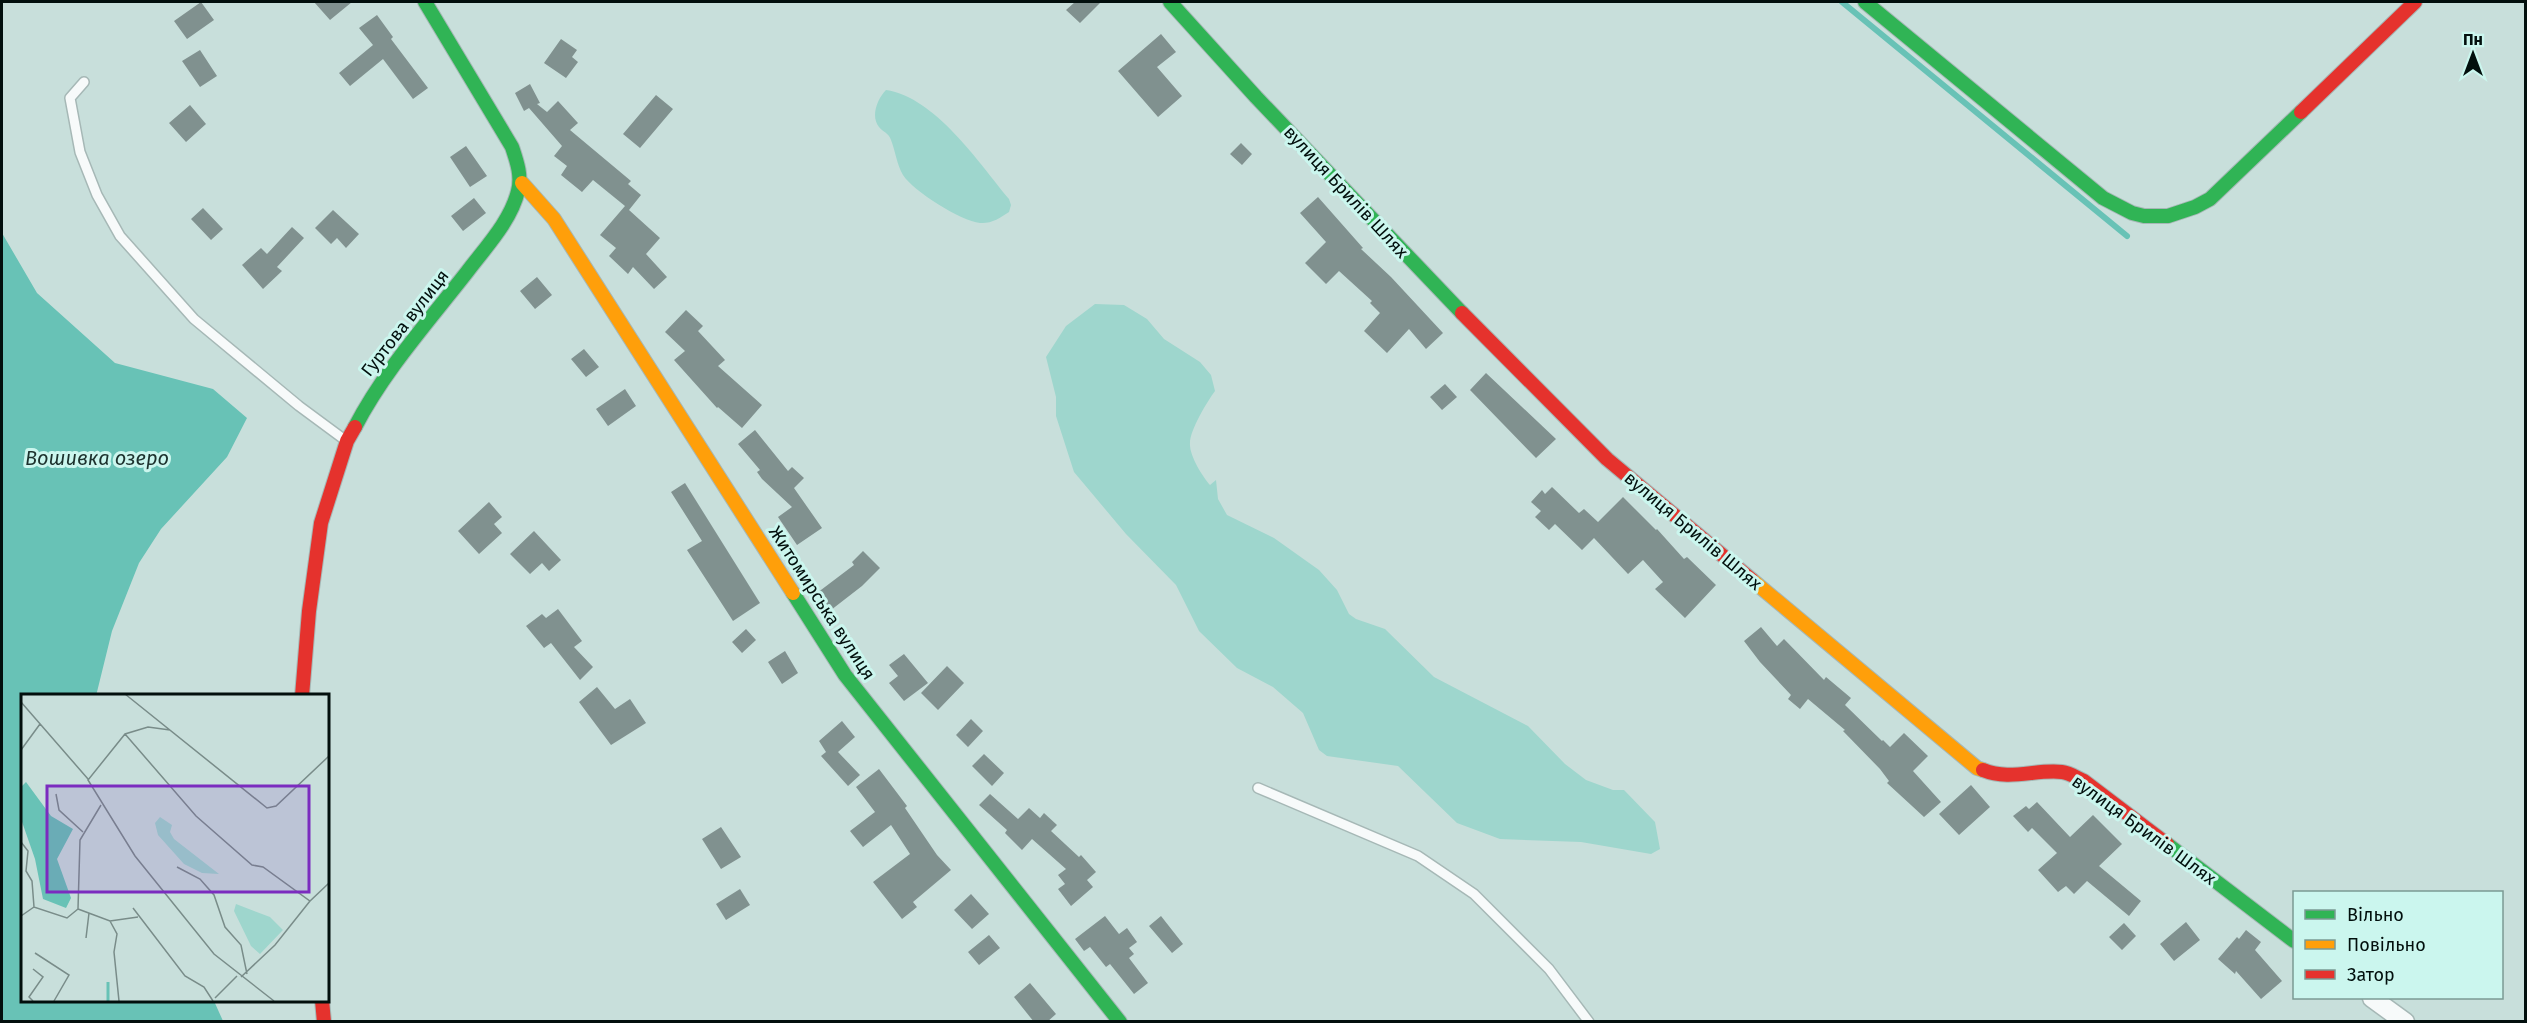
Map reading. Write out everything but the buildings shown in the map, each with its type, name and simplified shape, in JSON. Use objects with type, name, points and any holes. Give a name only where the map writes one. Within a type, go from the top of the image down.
[{"type":"street","points":[[425,2],[512,147],[519,163],[522,183]]},
{"type":"street","name":"вулиця Брилів Шлях","points":[[1170,2],[1256,97],[1436,286],[1607,459],[1658,502],[1977,768],[1994,776],[2014,778],[2064,772],[2084,781],[2293,939]]},
{"type":"street","points":[[1865,2],[2103,198],[2126,212],[2149,218],[2164,218],[2185,212],[2210,199],[2415,2]]},
{"type":"street","name":"Гуртова вулиця","points":[[302,694],[309,611],[321,523],[347,441],[371,396],[496,234],[512,208],[522,183]]},
{"type":"street","name":"Житомирська вулиця","points":[[522,183],[554,219],[845,675],[1120,1022]]},
{"type":"street","points":[[2373,999],[2405,1022]]},
{"type":"street","points":[[322,1002],[324,1022]]},
{"type":"lane","points":[[84,82],[70,98],[80,152],[97,195],[120,236],[194,320],[298,406],[347,441]]},
{"type":"lane","points":[[1258,788],[1418,856],[1474,894],[1549,969],[1589,1022]]},
{"type":"shaded area","points":[[886,90],[904,95],[939,118],[970,151],[1009,199],[1011,205],[1009,212],[988,223],[972,221],[938,204],[908,182],[901,171],[890,138],[876,123],[875,113],[878,102]]},
{"type":"shaded area","points":[[1095,304],[1124,305],[1147,319],[1164,339],[1200,362],[1211,375],[1215,391],[1196,424],[1190,448],[1197,465],[1210,485],[1216,480],[1218,499],[1227,515],[1274,538],[1319,570],[1337,590],[1349,614],[1356,619],[1385,629],[1434,677],[1528,726],[1565,764],[1586,780],[1613,790],[1624,790],[1655,822],[1660,849],[1651,854],[1581,842],[1500,839],[1457,823],[1398,766],[1327,756],[1319,750],[1303,713],[1273,687],[1237,668],[1199,631],[1176,585],[1126,534],[1074,472],[1056,416],[1056,397],[1046,357],[1066,326]]},
{"type":"water","name":"Вошивка озеро","points":[[2,233],[37,293],[115,363],[213,389],[247,418],[227,457],[161,529],[139,563],[112,631],[96,694],[21,694],[21,1002],[214,1002],[223,1021],[2,1021]]},
{"type":"waterway","points":[[1842,2],[2127,236]]},
{"type":"traffic: fast","points":[[355,427],[379,386],[497,234],[515,202],[519,185],[518,169],[512,147],[425,2]]},
{"type":"traffic: fast","points":[[1170,2],[1256,97],[1462,313]]},
{"type":"traffic: fast","points":[[1865,2],[2103,198],[2132,213],[2144,216],[2168,216],[2210,199],[2301,112]]},
{"type":"traffic: fast","points":[[793,593],[845,675],[1120,1022]]},
{"type":"traffic: fast","points":[[2167,844],[2293,940]]},
{"type":"traffic: slow","points":[[522,183],[554,219],[793,593]]},
{"type":"traffic: slow","points":[[1752,580],[1977,768],[1983,770]]},
{"type":"traffic: jam","points":[[2301,112],[2415,2]]},
{"type":"traffic: jam","points":[[1462,313],[1607,459],[1752,580]]},
{"type":"traffic: jam","points":[[302,694],[309,611],[321,523],[347,441],[355,427]]},
{"type":"traffic: jam","points":[[1983,770],[2003,775],[2052,772],[2071,774],[2084,781],[2167,844]]},
{"type":"traffic: jam","points":[[322,1002],[324,1022]]}]
